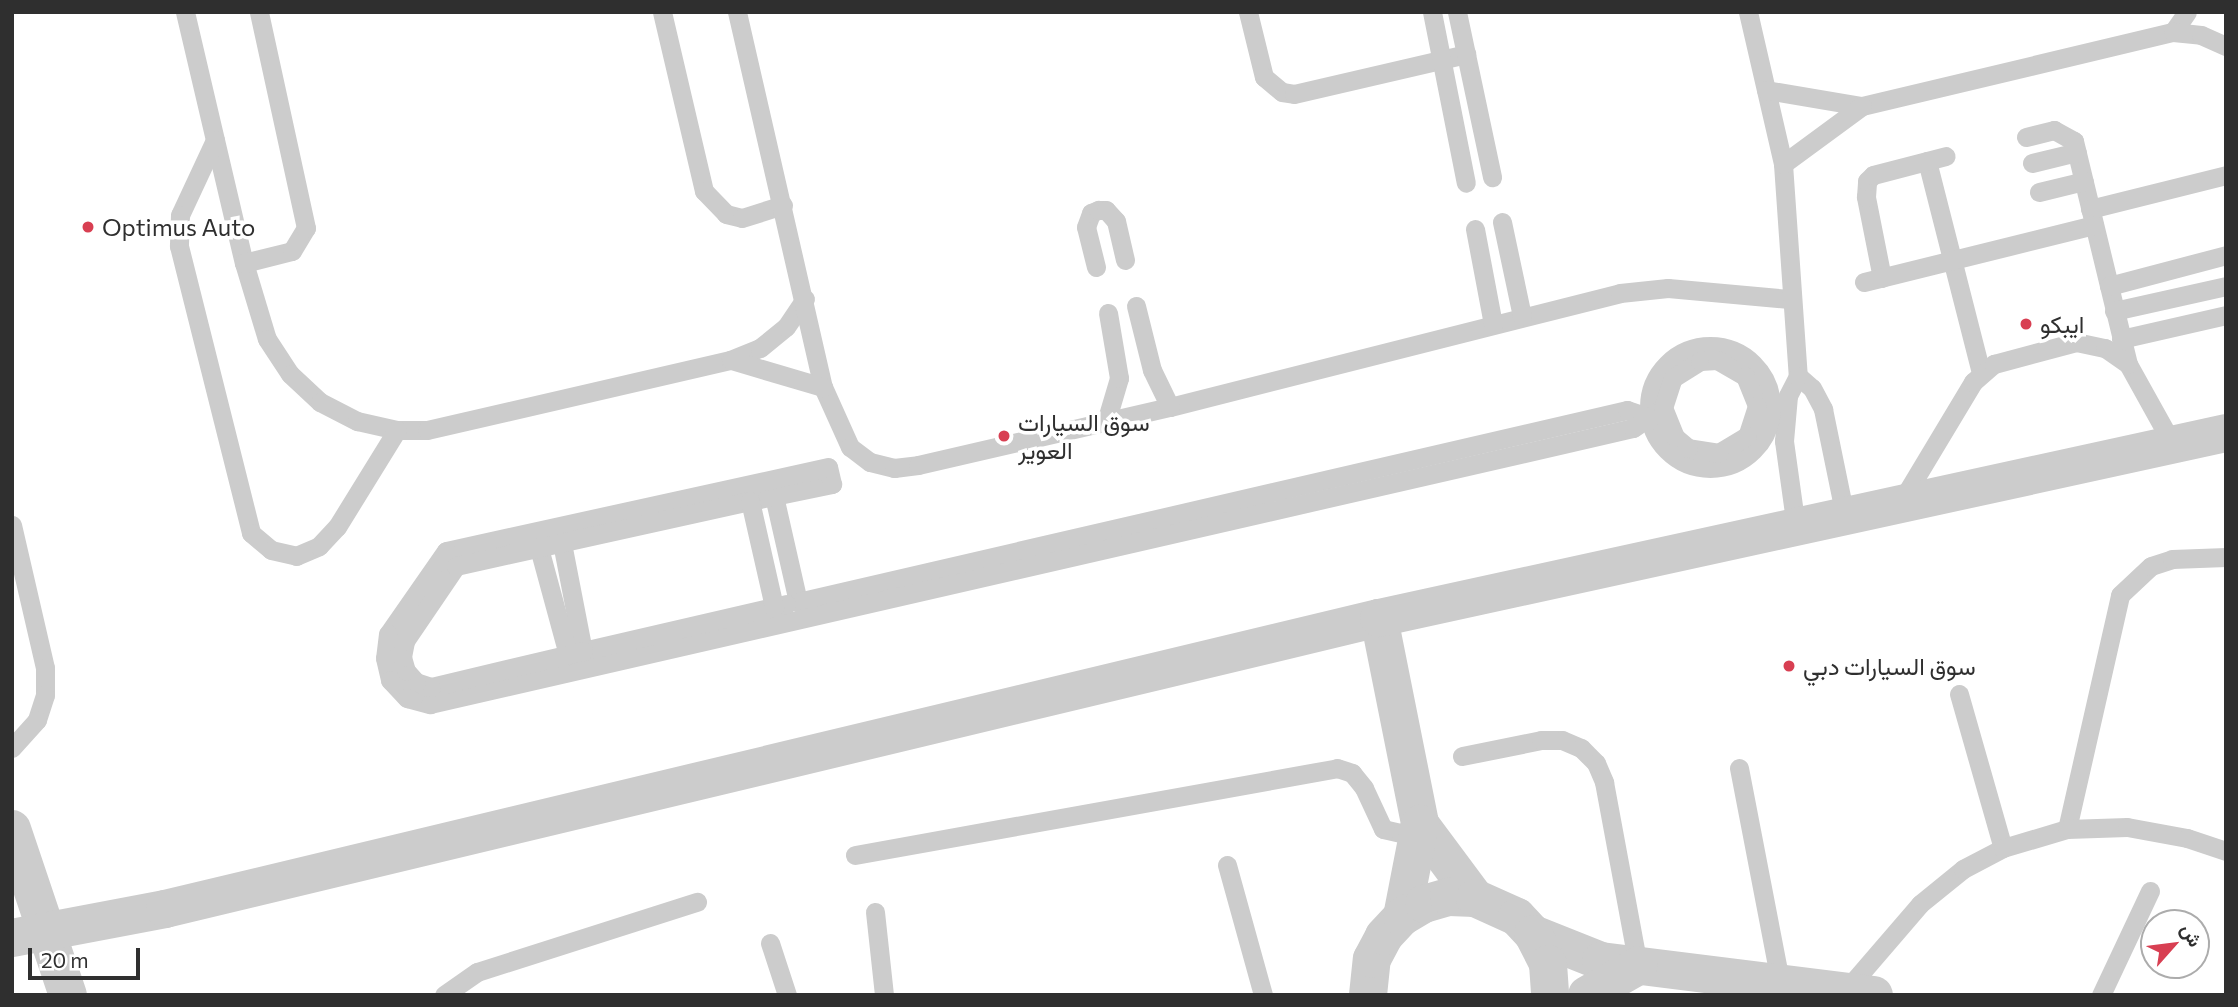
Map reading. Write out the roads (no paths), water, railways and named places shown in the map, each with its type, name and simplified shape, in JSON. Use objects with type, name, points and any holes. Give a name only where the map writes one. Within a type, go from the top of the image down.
[{"type":"street","points":[[29,934],[165,909],[1379,618],[2226,433]]},
{"type":"street","points":[[1379,618],[1420,824],[1402,917]]},
{"type":"street","points":[[1420,824],[1475,898]]},
{"type":"street","points":[[12,829],[29,934],[68,995]]},
{"type":"street","points":[[1346,995],[1370,977],[1384,936],[1402,917],[1424,904],[1449,898],[1475,898],[1517,917],[1533,934],[1548,964],[1550,995]]},
{"type":"street","points":[[1533,934],[1601,961],[1637,966],[1683,982],[1780,980],[1860,992]]},
{"type":"street","points":[[1587,995],[1637,966]]},
{"type":"lane","points":[[185,12],[244,263],[267,339],[289,374],[332,408],[357,421],[397,430],[457,424],[730,360],[760,348],[786,327],[805,299]]},
{"type":"lane","points":[[244,263],[292,251],[306,228],[259,12]]},
{"type":"lane","points":[[662,12],[704,191],[726,214],[742,218],[783,205]]},
{"type":"lane","points":[[737,12],[805,299],[823,387],[850,447],[870,462],[894,468],[1106,422],[1620,293],[1668,288],[1790,299]]},
{"type":"lane","points":[[1248,12],[1264,77],[1282,92],[1294,94],[1466,54]]},
{"type":"lane","points":[[1432,12],[1466,183]]},
{"type":"lane","points":[[1457,12],[1492,177]]},
{"type":"lane","points":[[1748,12],[1783,164],[1790,299],[1798,376],[1784,419],[1796,527]]},
{"type":"lane","points":[[2173,32],[2187,12]]},
{"type":"lane","points":[[1766,90],[1862,106],[2173,32],[2202,35],[2226,46]]},
{"type":"lane","points":[[1783,164],[1862,106]]},
{"type":"lane","points":[[2026,137],[2054,130],[2065,133],[2077,152],[2128,364],[2173,444]]},
{"type":"lane","points":[[215,140],[180,215],[179,246],[251,533],[271,550],[296,556],[319,546],[337,527],[397,430]]},
{"type":"lane","points":[[2032,163],[2077,152]]},
{"type":"lane","points":[[1981,373],[1952,260],[1950,213],[1937,159],[1873,175],[1867,181],[1866,197],[1873,280],[1952,260],[2226,175]]},
{"type":"lane","points":[[2039,192],[2084,181]]},
{"type":"lane","points":[[1096,267],[1086,228],[1091,213],[1098,210],[1106,210],[1116,220],[1125,260]]},
{"type":"lane","points":[[1502,222],[1522,316]]},
{"type":"lane","points":[[1475,229],[1493,324]]},
{"type":"lane","points":[[2109,286],[2226,255]]},
{"type":"lane","points":[[2115,311],[2226,286]]},
{"type":"lane","points":[[1136,306],[1152,370],[1170,407]]},
{"type":"lane","points":[[1106,422],[1119,378],[1108,313]]},
{"type":"lane","points":[[2121,339],[2226,315]]},
{"type":"lane","points":[[1899,504],[1981,373],[2001,361],[2076,342],[2105,348],[2128,364]]},
{"type":"lane","points":[[1720,346],[1756,367],[1767,384],[1769,426],[1758,445],[1743,459],[1723,467],[1703,468],[1682,462],[1666,449],[1648,417],[1653,385],[1663,367],[1679,353],[1720,346]]},
{"type":"lane","points":[[730,360],[823,387]]},
{"type":"lane","points":[[1648,417],[774,607],[430,687],[416,682],[406,671],[405,641],[456,566],[832,484],[828,467],[446,551],[388,634],[385,658],[390,680],[407,698],[430,704],[1648,417],[1673,378],[1700,361],[1725,363],[1745,376],[1757,406],[1747,436],[1719,453],[1688,448],[1648,417]]},
{"type":"lane","points":[[1798,376],[1823,409],[1845,516]]},
{"type":"lane","points":[[774,496],[798,602]]},
{"type":"lane","points":[[750,501],[774,607]]},
{"type":"lane","points":[[12,525],[45,668],[45,695],[37,720],[12,748]]},
{"type":"lane","points":[[562,543],[576,653]]},
{"type":"lane","points":[[539,548],[576,653]]},
{"type":"lane","points":[[2067,829],[2120,595],[2151,566],[2172,559],[2226,557]]},
{"type":"lane","points":[[1959,694],[2003,848]]},
{"type":"lane","points":[[1462,756],[1541,740],[1562,740],[1581,748],[1596,763],[1604,782],[1637,966]]},
{"type":"lane","points":[[855,855],[1337,768],[1352,772],[1364,788],[1383,829],[1401,833],[1420,824]]},
{"type":"lane","points":[[1739,768],[1780,980]]},
{"type":"lane","points":[[1860,992],[1920,904],[1963,869],[2003,848],[2067,829],[2127,827],[2187,838],[2226,851]]},
{"type":"lane","points":[[1227,865],[1263,995]]},
{"type":"lane","points":[[2101,995],[2150,891]]},
{"type":"lane","points":[[444,995],[477,972],[697,902]]},
{"type":"lane","points":[[875,912],[884,995]]},
{"type":"lane","points":[[770,943],[787,995]]},
{"type":"place","name":"Optimus Auto","points":[[88,227]]},
{"type":"place","name":"ايبكو","points":[[2026,324]]},
{"type":"place","name":"سوق السيارات العوير","points":[[1004,436]]},
{"type":"place","name":"سوق السيارات دبي","points":[[1789,666]]}]
